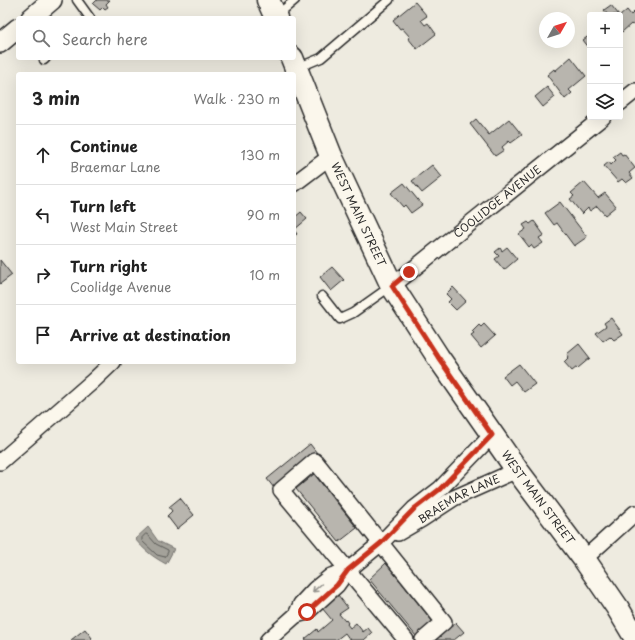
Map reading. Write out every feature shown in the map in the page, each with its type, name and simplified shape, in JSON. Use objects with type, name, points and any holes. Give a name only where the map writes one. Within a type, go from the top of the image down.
[{"type":"main road","name":"WEST MAIN STREET","points":[[294,63],[331,156],[392,286],[438,357],[517,470],[584,559],[617,607],[635,637]]},
{"type":"street","points":[[32,16],[52,0]]},
{"type":"street","points":[[0,43],[16,30]]},
{"type":"street","points":[[623,101],[635,91]]},
{"type":"street","name":"COOLIDGE AVENUE","points":[[392,286],[599,120]]},
{"type":"street","points":[[296,182],[331,156]]},
{"type":"street","points":[[0,462],[111,364]]},
{"type":"street","name":"BRAEMAR LANE","points":[[268,640],[296,615],[301,604],[315,589],[330,576],[347,570],[381,543],[414,509],[440,489],[492,435]]},
{"type":"street","points":[[406,640],[282,490],[315,461],[444,622],[423,640]]},
{"type":"street","name":"BRAEMAR LANE","points":[[381,543],[454,498],[517,470]]},
{"type":"street","points":[[584,559],[635,513]]},
{"type":"lane","points":[[77,0],[89,16]]},
{"type":"lane","points":[[273,11],[295,0]]},
{"type":"lane","points":[[294,63],[322,58],[389,0]]},
{"type":"lane","points":[[322,296],[340,319],[353,313],[392,286]]},
{"type":"water","points":[[148,527],[158,541],[174,549],[166,564],[149,553],[135,539]]},
{"type":"building","points":[[97,0],[110,0],[106,4],[108,7],[105,9],[103,7],[100,10],[93,4]]},
{"type":"building","points":[[415,2],[427,16],[421,20],[425,25],[428,23],[436,34],[417,49],[408,38],[410,37],[402,28],[400,29],[393,20]]},
{"type":"building","points":[[611,5],[617,12],[606,12],[604,10]]},
{"type":"building","points":[[627,10],[631,15],[635,11],[635,23],[632,25],[631,24],[623,31],[623,13]]},
{"type":"building","points":[[587,37],[587,45],[583,40]]},
{"type":"building","points":[[571,57],[586,76],[569,90],[572,93],[565,99],[547,75],[554,69],[555,71]]},
{"type":"building","points":[[547,87],[555,97],[543,107],[535,97]]},
{"type":"building","points":[[476,119],[489,135],[509,119],[522,135],[511,143],[509,141],[502,147],[504,150],[495,156],[470,124]]},
{"type":"building","points":[[620,152],[622,155],[624,154],[635,168],[629,173],[633,178],[626,183],[622,179],[618,182],[604,166],[609,162],[611,165],[616,160],[613,157]]},
{"type":"building","points":[[432,165],[442,177],[422,193],[412,181]]},
{"type":"building","points":[[584,182],[598,198],[605,193],[616,206],[605,215],[597,206],[590,211],[588,208],[582,214],[570,199],[574,196],[571,193]]},
{"type":"building","points":[[404,183],[422,205],[411,213],[405,205],[403,207],[391,193]]},
{"type":"building","points":[[560,202],[587,237],[574,246],[557,223],[554,225],[545,213]]},
{"type":"building","points":[[301,212],[307,219],[296,228],[296,216]]},
{"type":"building","points":[[534,221],[544,235],[539,238],[543,243],[534,249],[531,245],[529,247],[519,234],[526,229],[523,225],[528,222],[530,224]]},
{"type":"building","points":[[507,247],[517,259],[504,270],[495,259],[499,256],[495,252],[500,248],[502,251]]},
{"type":"building","points":[[0,260],[12,275],[0,284]]},
{"type":"building","points":[[332,267],[344,280],[331,291],[320,277]]},
{"type":"building","points":[[453,287],[466,301],[456,310],[448,302],[451,299],[446,294]]},
{"type":"building","points":[[611,318],[623,334],[614,340],[610,336],[603,341],[596,333],[606,326],[604,323]]},
{"type":"building","points":[[484,324],[495,336],[481,348],[471,336],[474,334],[472,332],[479,325],[481,327]]},
{"type":"building","points":[[579,344],[590,358],[572,371],[564,362],[569,357],[567,354]]},
{"type":"building","points":[[519,364],[535,384],[524,392],[515,381],[510,385],[503,376]]},
{"type":"building","points":[[310,444],[317,453],[274,488],[267,479]]},
{"type":"building","points":[[314,474],[357,528],[339,542],[296,489]]},
{"type":"building","points":[[180,498],[194,515],[177,529],[167,516],[172,511],[169,507]]},
{"type":"building","points":[[386,563],[433,622],[416,636],[369,579]]},
{"type":"building","points":[[338,595],[348,608],[339,614],[345,621],[346,620],[350,628],[356,623],[363,632],[368,628],[372,633],[364,640],[350,640],[345,633],[336,640],[306,640],[305,639],[317,629],[318,632],[332,620],[322,608]]},
{"type":"building","points":[[456,623],[464,632],[454,640],[435,640]]},
{"type":"building","points":[[85,629],[92,638],[90,640],[71,640]]},
{"type":"route","points":[[307,612],[337,585],[348,570],[381,543],[414,509],[440,489],[492,435],[438,357],[392,286],[409,272]]}]
